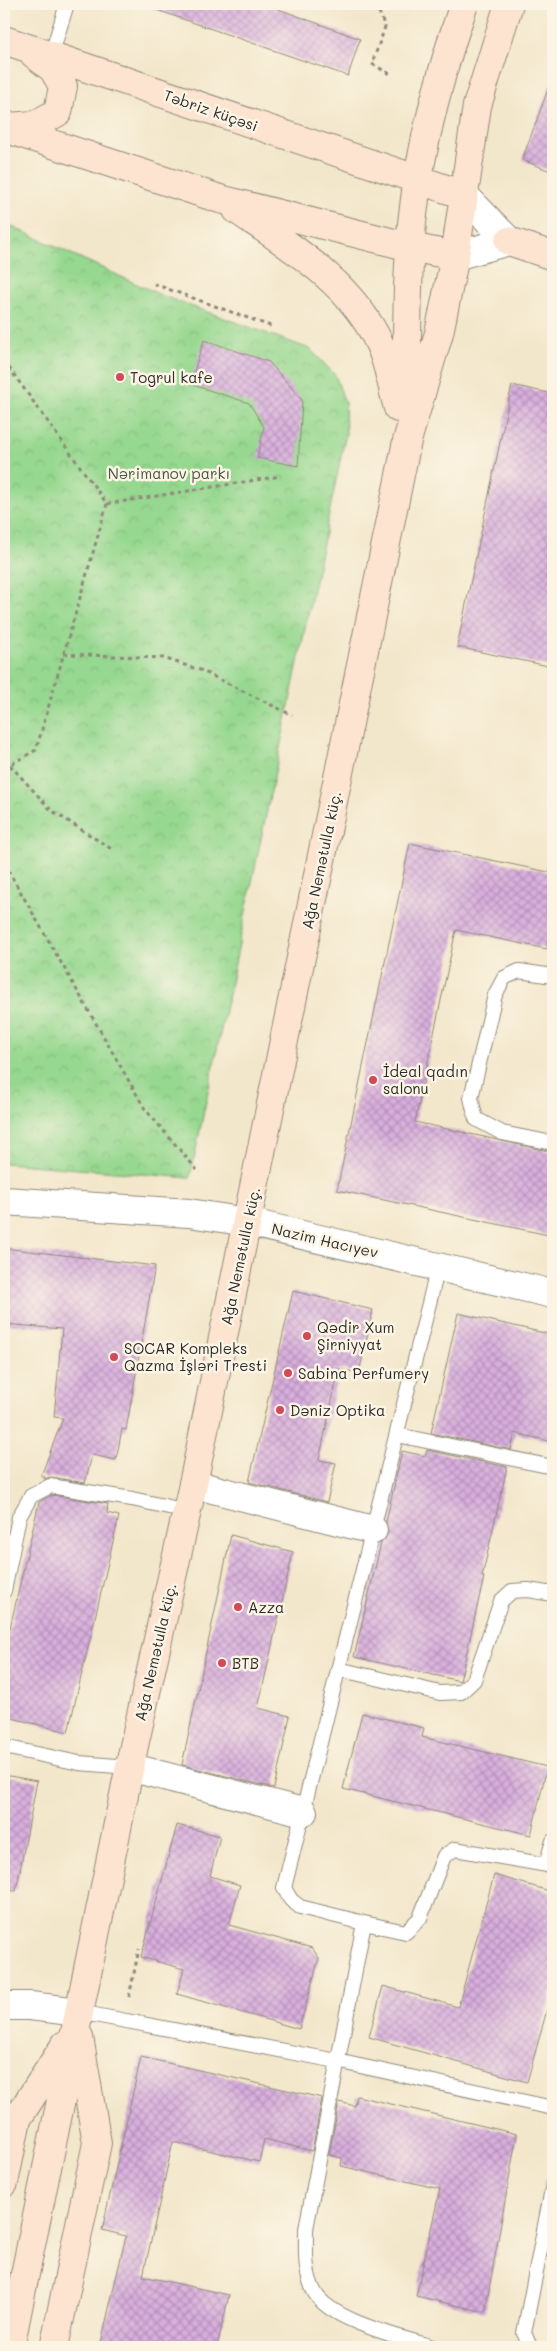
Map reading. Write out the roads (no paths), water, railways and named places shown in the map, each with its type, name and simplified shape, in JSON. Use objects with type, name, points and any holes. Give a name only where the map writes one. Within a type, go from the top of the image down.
[{"type":"street","points":[[406,441],[410,247],[419,180],[436,91],[464,4]]},
{"type":"street","points":[[406,441],[439,333],[455,256],[477,106],[509,4]]},
{"type":"street","points":[[4,128],[35,125],[58,112],[63,86],[53,69],[27,48]]},
{"type":"street","name":"Təbriz küçəsi","points":[[27,48],[464,195]]},
{"type":"street","points":[[4,128],[220,199],[410,247],[455,256],[509,242]]},
{"type":"street","points":[[464,195],[509,242],[553,256]]},
{"type":"street","points":[[220,199],[322,270],[354,302],[371,327],[381,347],[406,441]]},
{"type":"street","name":"Ağa Nemətulla küç.","points":[[10,2347],[129,1767],[193,1484],[406,441]]},
{"type":"street","name":"Nazim Hacıyev","points":[[4,1201],[189,1213],[247,1222],[553,1294]]},
{"type":"street","points":[[193,1484],[373,1530]]},
{"type":"street","points":[[129,1767],[303,1812]]},
{"type":"street","points":[[4,2006],[30,2006],[78,2020]]},
{"type":"street","points":[[4,2183],[17,2119],[78,2020]]},
{"type":"street","points":[[54,2347],[97,2143],[78,2020]]},
{"type":"lane","points":[[27,48],[67,4]]},
{"type":"lane","points":[[553,976],[519,971],[504,978],[495,995],[471,1098],[476,1119],[502,1134],[553,1143]]},
{"type":"lane","points":[[438,1267],[284,1888],[291,1900],[300,1907],[406,1932],[420,1918],[444,1856],[455,1849],[549,1865],[553,1841]]},
{"type":"lane","points":[[396,1435],[553,1467]]},
{"type":"lane","points":[[4,1591],[19,1517],[31,1496],[50,1486],[132,1499],[187,1511]]},
{"type":"lane","points":[[338,1670],[440,1693],[460,1692],[474,1680],[501,1601],[512,1591],[528,1590],[553,1594]]},
{"type":"lane","points":[[4,1747],[79,1762],[129,1767]]},
{"type":"lane","points":[[364,1923],[306,2229],[305,2265],[315,2294],[340,2316],[432,2347]]},
{"type":"lane","points":[[78,2020],[125,2020],[337,2060],[553,2108]]},
{"type":"lane","points":[[529,2347],[524,2333],[553,2184]]},
{"type":"place","name":"Togrul kafe","points":[[120,377]]},
{"type":"place","name":"İdeal qadın salonu","points":[[373,1080]]},
{"type":"place","name":"Qədir Xum Şirniyyat","points":[[307,1336]]},
{"type":"place","name":"SOCAR Kompleks Qazma İşləri Tresti","points":[[114,1357]]},
{"type":"place","name":"Sabina Perfumery","points":[[288,1373]]},
{"type":"place","name":"Dəniz Optika","points":[[280,1410]]},
{"type":"place","name":"Azza","points":[[238,1607]]},
{"type":"place","name":"BTB","points":[[222,1663]]},
{"type":"park label","name":"Nərimanov parkı","points":[[169,473]]}]
